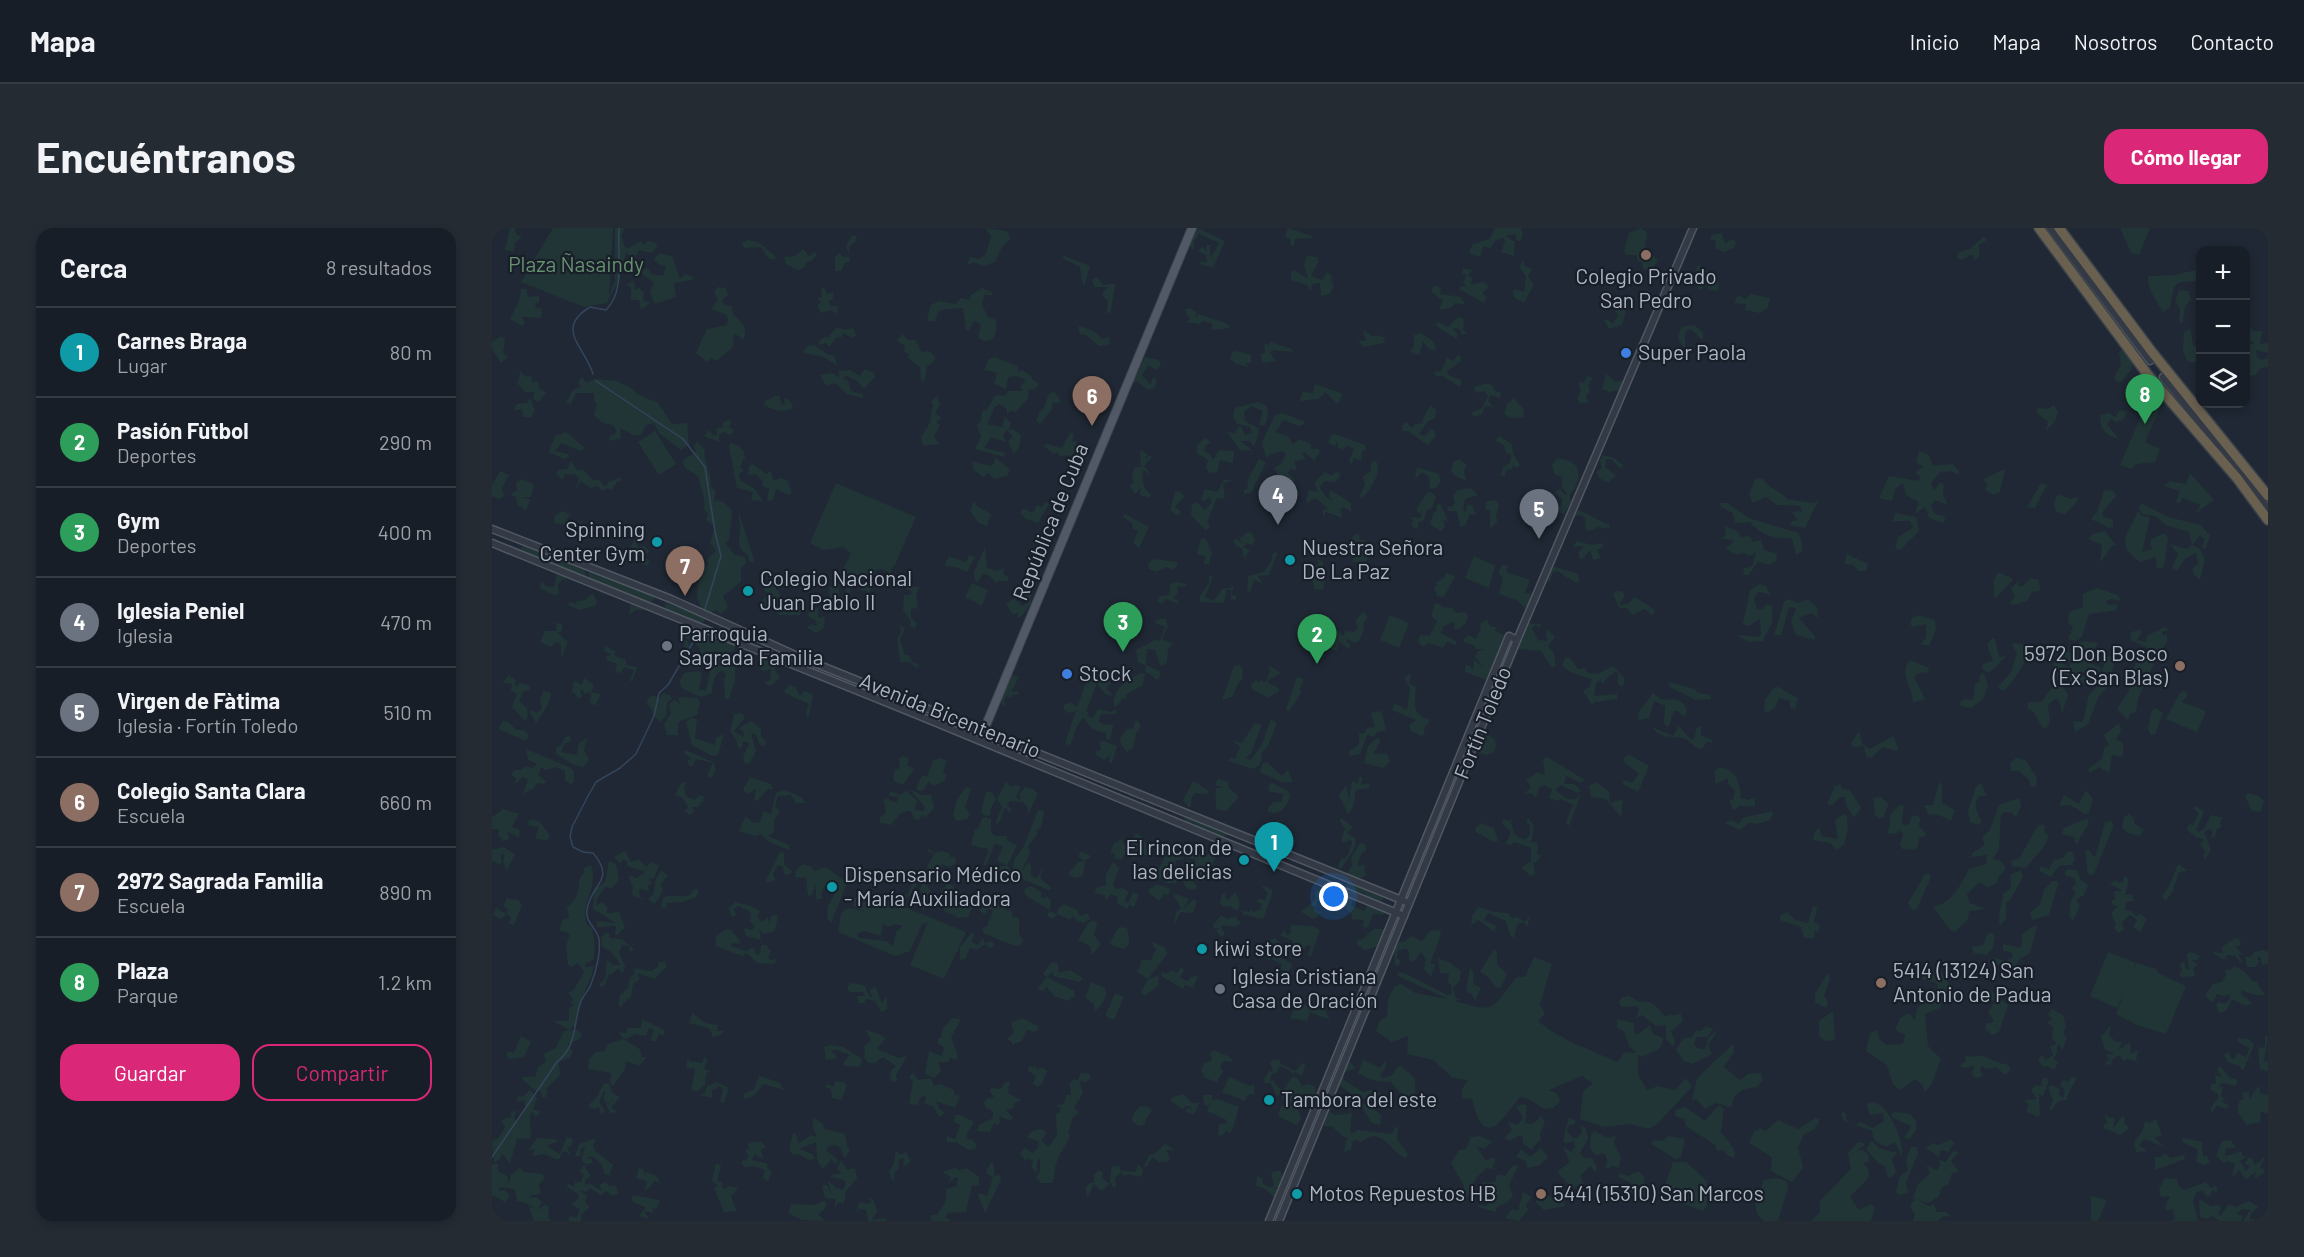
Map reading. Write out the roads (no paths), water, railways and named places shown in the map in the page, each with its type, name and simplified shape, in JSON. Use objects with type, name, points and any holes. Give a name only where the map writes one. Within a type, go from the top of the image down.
[{"type":"highway","points":[[2039,228],[2146,371],[2158,369]]},
{"type":"highway","points":[[2059,228],[2268,520]]},
{"type":"highway","points":[[2158,369],[2268,496]]},
{"type":"main road","name":"República de Cuba","points":[[984,730],[1192,228]]},
{"type":"street","name":"Fortín Toledo","points":[[1279,1221],[1517,640],[1693,228]]},
{"type":"street","points":[[2050,228],[2268,508]]},
{"type":"street","name":"Avenida Bicentenario","points":[[492,529],[671,599],[802,658],[1409,903]]},
{"type":"street","name":"Avenida Bicentenario","points":[[492,543],[980,740],[1404,916]]},
{"type":"street","name":"Fortín Toledo","points":[[1269,1221],[1509,636],[1517,640]]},
{"type":"street","points":[[980,740],[984,730]]},
{"type":"waterway","points":[[593,374],[575,339],[574,323],[579,315],[590,307],[606,310],[612,302],[618,282],[619,228]]},
{"type":"waterway","points":[[596,381],[683,439],[705,467],[721,556],[704,612]]},
{"type":"waterway","points":[[492,1157],[568,1049],[581,1001],[590,987],[596,968],[599,939],[589,922],[587,910],[603,870],[593,853],[583,852],[573,847],[570,837],[572,827],[596,782],[620,768],[636,754],[654,716],[659,693],[668,685],[696,637]]},
{"type":"place","name":"Colegio Privado San Pedro","points":[[1646,255]]},
{"type":"place","name":"Super Paola","points":[[1626,353]]},
{"type":"place","name":"Plaza","points":[[2145,424]]},
{"type":"place","name":"Colegio Santa Clara","points":[[1092,426]]},
{"type":"place","name":"Iglesia Peniel","points":[[1278,525]]},
{"type":"place","name":"Vìrgen de Fàtima","points":[[1539,539]]},
{"type":"place","name":"Spinning Center Gym","points":[[657,542]]},
{"type":"place","name":"Nuestra Señora De La Paz","points":[[1290,560]]},
{"type":"place","name":"Colegio Nacional Juan Pablo II","points":[[748,591]]},
{"type":"place","name":"2972 Sagrada Familia","points":[[685,596]]},
{"type":"place","name":"Parroquia Sagrada Familia","points":[[667,646]]},
{"type":"place","name":"Gym","points":[[1123,652]]},
{"type":"place","name":"Pasión Fùtbol","points":[[1317,664]]},
{"type":"place","name":"5972 Don Bosco (Ex San Blas)","points":[[2180,666]]},
{"type":"place","name":"Stock","points":[[1067,674]]},
{"type":"place","name":"El rincon de las delicias","points":[[1244,860]]},
{"type":"place","name":"Carnes Braga","points":[[1274,872]]},
{"type":"place","name":"Dispensario Médico - María Auxiliadora","points":[[832,887]]},
{"type":"place","name":"kiwi store","points":[[1202,949]]},
{"type":"place","name":"5414 (13124) San Antonio de Padua","points":[[1881,983]]},
{"type":"place","name":"Iglesia Cristiana Casa de Oración","points":[[1220,989]]},
{"type":"place","name":"Tambora del este","points":[[1269,1100]]},
{"type":"place","name":"Motos Repuestos HB","points":[[1297,1194]]},
{"type":"place","name":"5441 (15310) San Marcos","points":[[1541,1194]]},
{"type":"park label","name":"Plaza Ñasaindy","points":[[576,265]]}]
